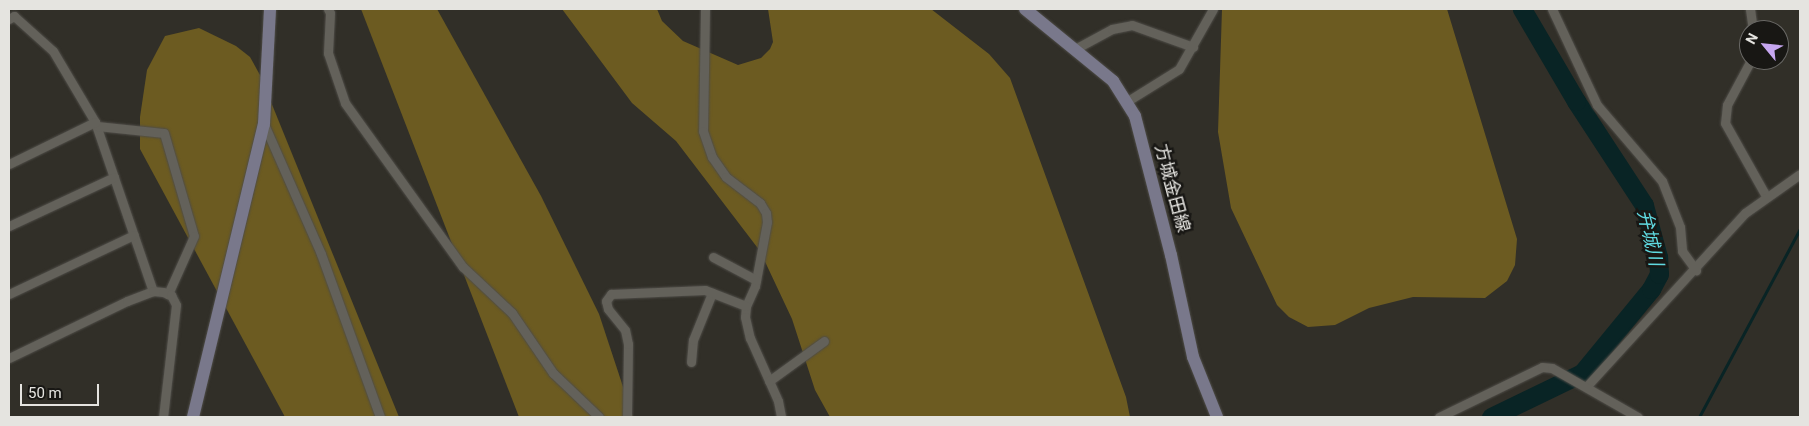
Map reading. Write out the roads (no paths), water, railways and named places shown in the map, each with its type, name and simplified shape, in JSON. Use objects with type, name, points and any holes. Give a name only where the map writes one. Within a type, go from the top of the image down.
[{"type":"main road","points":[[193,417],[264,124],[270,9]]},
{"type":"main road","name":"方城金田線","points":[[1025,9],[1113,81],[1135,116],[1171,255],[1193,357],[1217,417]]},
{"type":"street","points":[[328,9],[330,13],[328,53],[345,104],[463,267],[512,313],[553,373],[599,417]]},
{"type":"street","points":[[705,9],[703,131],[712,156],[726,177],[760,203],[766,213],[767,222],[756,280],[746,306],[750,338],[769,381],[781,417]]},
{"type":"street","points":[[1126,102],[1179,69],[1213,9]]},
{"type":"street","points":[[1552,9],[1597,105],[1662,181],[1680,227],[1682,251],[1696,270]]},
{"type":"street","points":[[9,18],[14,16],[53,51],[96,124],[153,291]]},
{"type":"street","points":[[1074,49],[1112,29],[1132,25],[1193,47]]},
{"type":"street","points":[[1746,70],[1727,105],[1725,123],[1766,196]]},
{"type":"street","points":[[9,164],[96,124],[164,133],[194,236],[168,294]]},
{"type":"street","points":[[264,124],[321,254],[380,417]]},
{"type":"street","points":[[1586,387],[1696,270],[1744,213],[1800,174]]},
{"type":"street","points":[[9,226],[114,177]]},
{"type":"street","points":[[9,294],[134,235]]},
{"type":"street","points":[[713,257],[756,280]]},
{"type":"street","points":[[627,417],[628,344],[625,330],[606,301],[611,294],[705,290],[746,306]]},
{"type":"street","points":[[9,358],[153,291],[168,294],[176,305],[163,417]]},
{"type":"street","points":[[690,362],[693,340],[712,293]]},
{"type":"street","points":[[769,381],[824,341]]},
{"type":"street","points":[[1439,417],[1542,367],[1552,368],[1638,417]]},
{"type":"waterway","name":"弁城川","points":[[1491,417],[1582,373],[1651,289],[1659,274],[1658,257],[1644,205],[1576,101],[1522,9]]},
{"type":"waterway","points":[[1699,417],[1800,229]]}]
